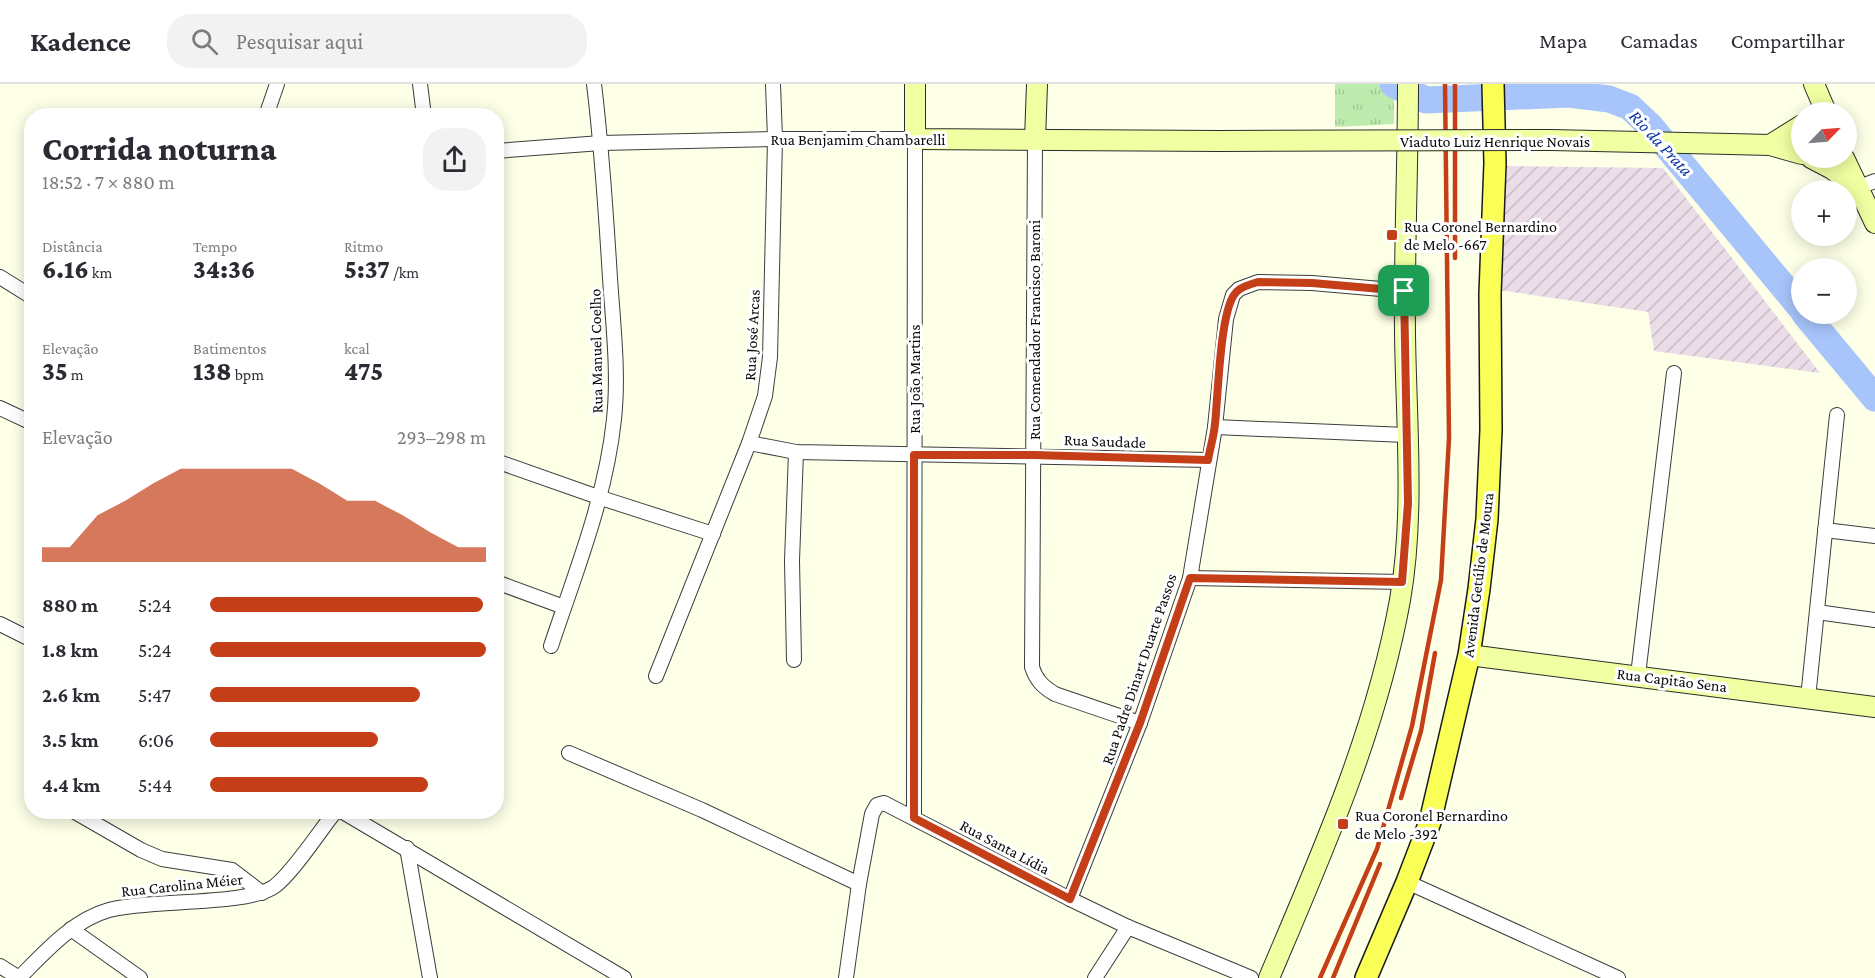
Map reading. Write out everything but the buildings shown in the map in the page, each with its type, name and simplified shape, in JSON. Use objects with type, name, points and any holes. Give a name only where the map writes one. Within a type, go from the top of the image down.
[{"type":"main road","name":"Avenida Getúlio de Moura","points":[[1366,978],[1430,822],[1469,655],[1487,519],[1491,430],[1490,294],[1495,163],[1493,84]]},
{"type":"street","points":[[269,108],[277,84]]},
{"type":"street","points":[[420,84],[423,108]]},
{"type":"street","name":"Rua Manuel Coelho","points":[[551,646],[601,498],[614,418],[615,365],[601,143],[594,84]]},
{"type":"street","name":"Rua José Arcas","points":[[656,676],[750,443],[765,396],[770,357],[775,139],[773,84]]},
{"type":"street","name":"Rua João Martins","points":[[914,818],[915,84]]},
{"type":"street","name":"Rua Comendador Francisco Baroni","points":[[1037,84],[1032,653],[1035,676],[1044,687],[1055,694],[1140,723]]},
{"type":"street","points":[[1269,978],[1340,810],[1370,725],[1400,601],[1408,503],[1404,291],[1408,84]]},
{"type":"street","points":[[1816,88],[1822,102]]},
{"type":"street","points":[[1770,145],[1791,132]]},
{"type":"street","name":"Rua Benjamim Chambarelli","points":[[504,150],[601,143],[775,139],[1220,141]]},
{"type":"street","name":"Viaduto Luiz Henrique Novais","points":[[1220,141],[1551,140],[1770,145],[1791,151]]},
{"type":"street","points":[[1830,168],[1866,184]]},
{"type":"street","points":[[1852,168],[1866,184],[1875,223]]},
{"type":"street","points":[[0,277],[24,292]]},
{"type":"street","name":"Rua Padre Dinart Duarte Passos","points":[[1070,899],[1140,723],[1190,578],[1215,426],[1226,319],[1233,295],[1239,289],[1258,282],[1312,283],[1404,291]]},
{"type":"street","points":[[1638,675],[1674,373]]},
{"type":"street","points":[[0,408],[24,419]]},
{"type":"street","points":[[1808,698],[1837,415]]},
{"type":"street","points":[[1215,426],[1406,435]]},
{"type":"street","name":"Rua Saudade","points":[[750,443],[796,452],[1208,460]]},
{"type":"street","points":[[794,660],[792,561],[796,452]]},
{"type":"street","points":[[504,464],[713,534]]},
{"type":"street","points":[[1825,530],[1875,536]]},
{"type":"street","points":[[1190,578],[1402,582]]},
{"type":"street","points":[[504,585],[564,607]]},
{"type":"street","points":[[1816,612],[1875,620]]},
{"type":"street","points":[[0,624],[24,636]]},
{"type":"street","name":"Rua Capitão Sena","points":[[1469,655],[1875,706]]},
{"type":"street","points":[[569,753],[702,810],[859,884],[846,978]]},
{"type":"street","name":"Rua Santa Lídia","points":[[859,884],[872,814],[877,806],[887,803],[1128,927],[1251,978]]},
{"type":"street","points":[[87,819],[141,850],[162,859],[232,870],[262,893]]},
{"type":"street","name":"Rua Carolina Méier","points":[[19,978],[71,929],[108,910],[142,904],[240,897],[262,893],[275,887],[330,819]]},
{"type":"street","points":[[355,819],[624,978]]},
{"type":"street","points":[[407,848],[430,978]]},
{"type":"street","points":[[1407,882],[1618,978]]},
{"type":"street","points":[[1095,978],[1128,927]]},
{"type":"street","points":[[71,929],[140,978]]},
{"type":"street","points":[[0,966],[19,978]]},
{"type":"shaded area","points":[[1497,166],[1663,168],[1820,373],[1654,351],[1648,312],[1498,290]]},
{"type":"green space","points":[[1335,84],[1394,84],[1394,124],[1335,127]]},
{"type":"waterway","name":"Rio da Prata","points":[[1393,84],[1426,100],[1569,94],[1609,99],[1630,107],[1650,126],[1791,296]]},
{"type":"waterway","name":"Rio da Prata","points":[[1813,324],[1875,398]]},
{"type":"railway","points":[[1320,978],[1377,849],[1412,726],[1441,580],[1449,438],[1445,84]]},
{"type":"railway","points":[[1455,84],[1455,258]]},
{"type":"railway","points":[[1401,798],[1421,731],[1435,653]]},
{"type":"railway","points":[[1333,978],[1380,864]]},
{"type":"place","name":"Rua Coronel Bernardino de Melo -667","points":[[1392,235]]},
{"type":"place","name":"Rua Coronel Bernardino de Melo -392","points":[[1343,824]]},
{"type":"route","points":[[1258,282],[1278,282],[1404,291],[1408,503],[1402,582],[1190,578],[1140,723],[1070,899],[914,818],[914,455],[1034,455],[1208,460],[1215,426],[1226,319],[1233,295],[1239,289],[1258,282]]}]
